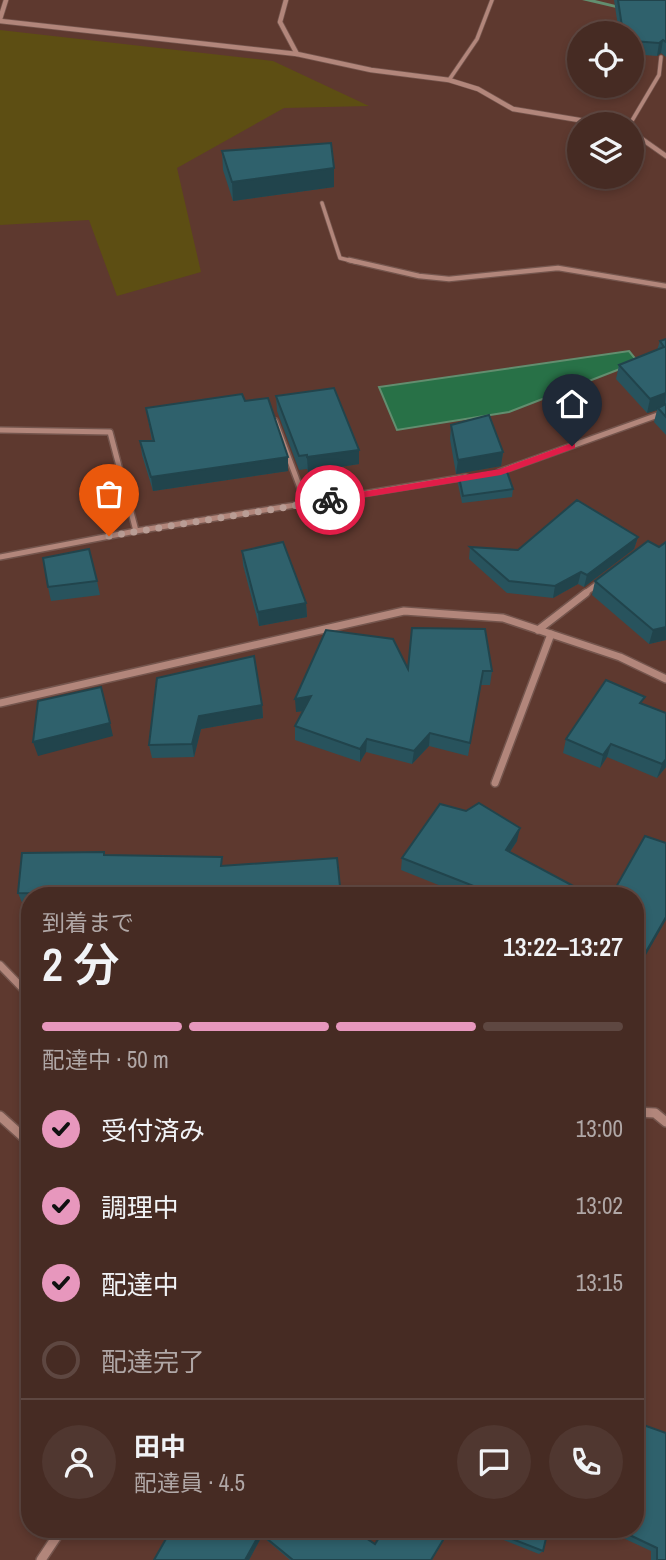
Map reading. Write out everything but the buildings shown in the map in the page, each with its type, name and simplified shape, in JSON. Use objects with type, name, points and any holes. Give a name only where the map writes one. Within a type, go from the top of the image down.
[{"type":"street","points":[[6,0],[0,20],[297,54],[371,70],[449,80],[478,89],[513,108],[567,118]]},
{"type":"street","points":[[286,0],[278,13],[279,21],[293,40],[297,54]]},
{"type":"street","points":[[644,140],[666,156]]},
{"type":"street","points":[[488,474],[666,412]]},
{"type":"street","points":[[273,414],[306,504]]},
{"type":"street","points":[[0,430],[110,432],[136,531]]},
{"type":"street","points":[[0,557],[136,531],[475,476]]},
{"type":"street","points":[[538,630],[604,579]]},
{"type":"street","points":[[0,703],[404,611],[503,618],[620,657],[666,679]]},
{"type":"street","points":[[495,783],[551,634]]},
{"type":"street","points":[[0,965],[21,987]]},
{"type":"street","points":[[644,1112],[655,1113],[666,1122]]},
{"type":"street","points":[[0,1116],[21,1135]]},
{"type":"street","points":[[41,1560],[56,1538]]},
{"type":"lane","points":[[449,80],[477,39],[492,0]]},
{"type":"lane","points":[[637,112],[659,75],[661,57]]},
{"type":"lane","points":[[322,203],[340,258],[419,276],[449,279],[558,268],[666,286]]},
{"type":"shaded area","points":[[0,30],[273,61],[369,106],[284,108],[177,168],[201,272],[117,296],[89,220],[0,225]]},
{"type":"shaded area","points":[[629,351],[638,362],[509,412],[397,430],[379,387]]},
{"type":"waterway","points":[[585,0],[629,9]]},
{"type":"way so far","points":[[109,536],[330,500]]},
{"type":"route","points":[[330,500],[501,471],[572,446]]}]
